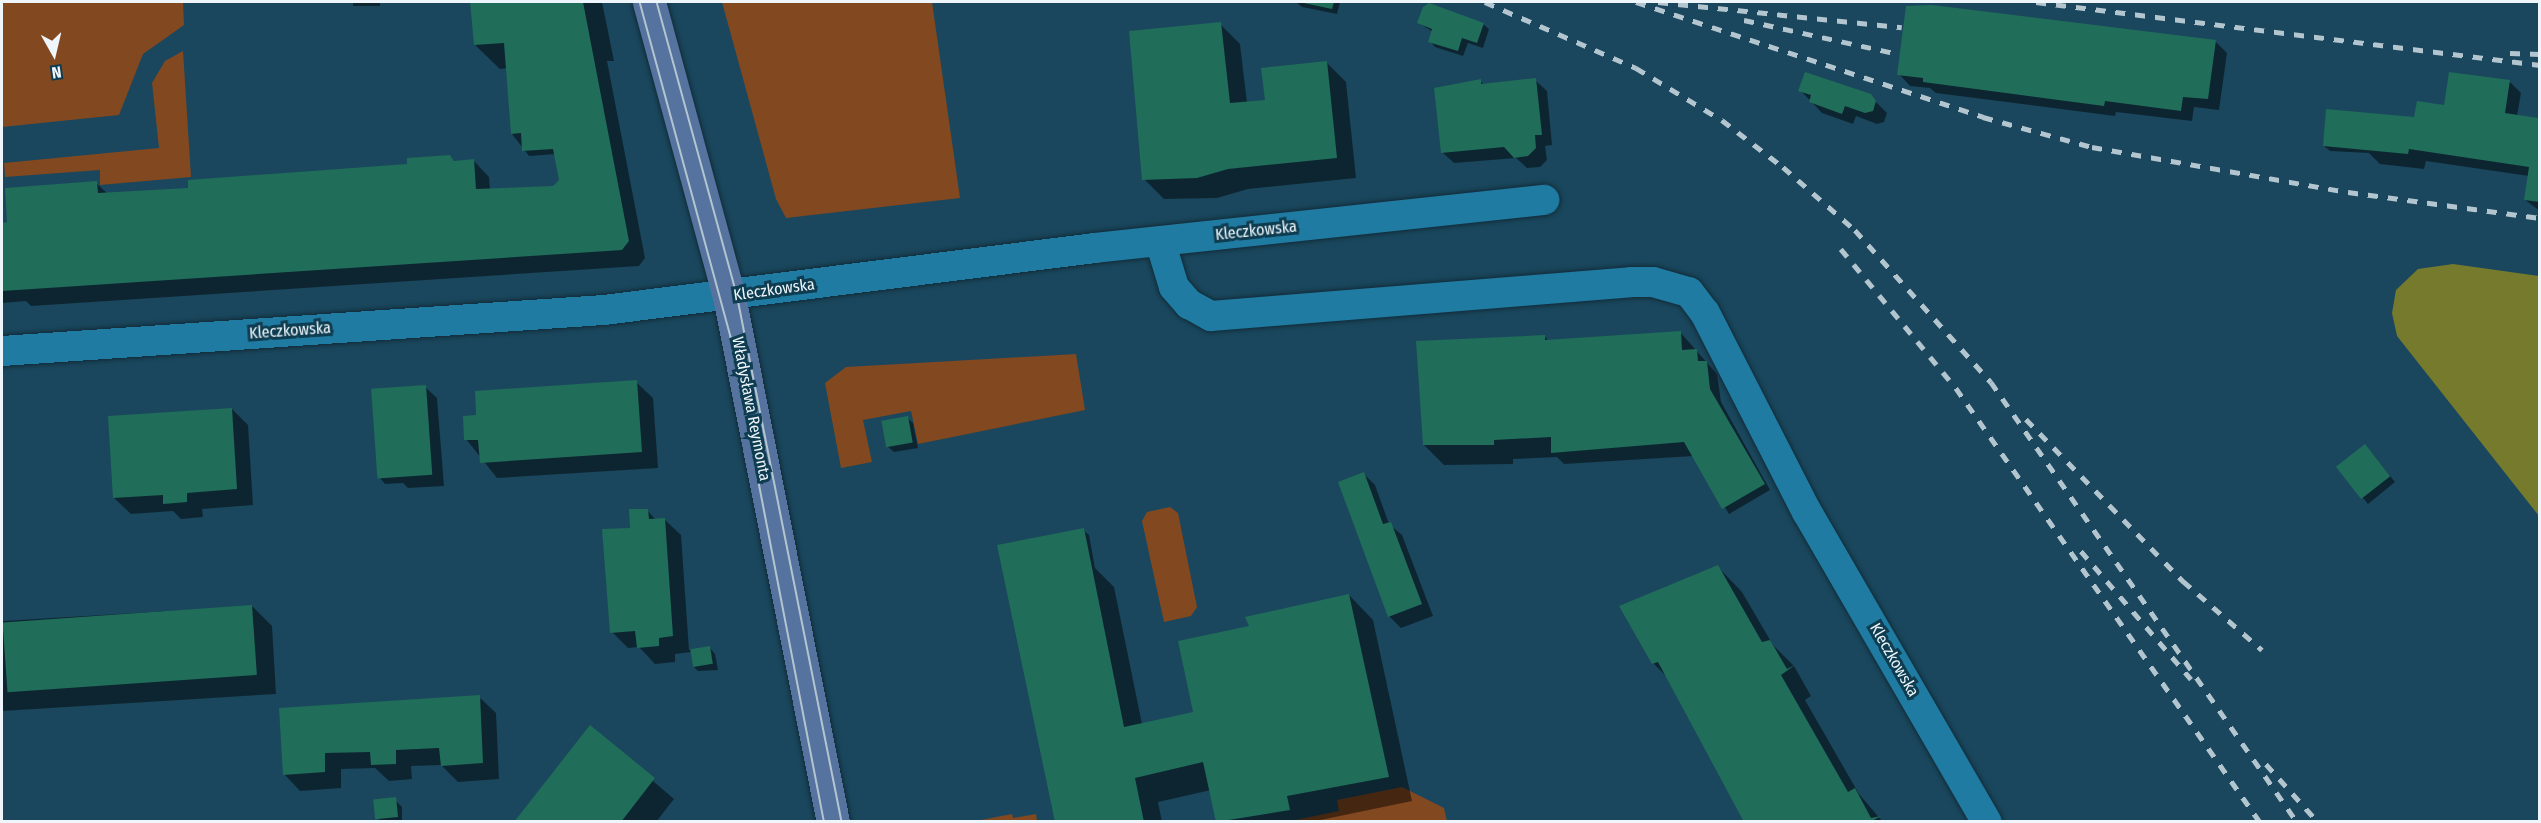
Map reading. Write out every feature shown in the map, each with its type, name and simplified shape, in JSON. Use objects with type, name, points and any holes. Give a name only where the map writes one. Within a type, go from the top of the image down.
[{"type":"main road","name":"Władysława Reymonta","points":[[649,2],[729,296],[833,822]]},
{"type":"street","name":"Kleczkowska","points":[[2,351],[592,311],[729,296],[1160,241],[1544,200]]},
{"type":"street","name":"Kleczkowska","points":[[1160,241],[1174,286],[1188,304],[1211,316],[1631,282],[1653,282],[1689,292],[1705,313],[1801,499],[1987,822]]},
{"type":"shaded area","points":[[2,2],[183,2],[184,25],[143,54],[119,115],[2,127]]},
{"type":"shaded area","points":[[722,2],[932,2],[960,198],[786,218],[776,199]]},
{"type":"shaded area","points":[[183,51],[191,177],[100,185],[100,170],[5,177],[4,163],[159,148],[152,83],[165,61]]},
{"type":"shaded area","points":[[2453,264],[2539,276],[2539,516],[2397,336],[2392,313],[2396,290],[2418,269]]},
{"type":"shaded area","points":[[1076,354],[1085,410],[918,444],[911,411],[863,420],[872,462],[841,468],[825,383],[846,367]]},
{"type":"shaded area","points":[[1170,507],[1178,513],[1197,607],[1191,616],[1164,622],[1142,521],[1147,512]]},
{"type":"shaded area","points":[[1402,787],[1444,808],[1447,821],[1291,821],[1339,811],[1337,800]]},
{"type":"shaded area","points":[[1012,814],[1013,818],[1036,814],[1037,821],[976,821]]},
{"type":"building","points":[[470,2],[583,2],[629,241],[622,250],[2,291],[2,223],[7,222],[5,188],[97,181],[98,193],[188,188],[188,180],[407,164],[407,158],[450,155],[454,161],[474,159],[476,189],[553,186],[559,180],[553,149],[522,151],[521,133],[511,134],[504,43],[474,45]]},
{"type":"building","points":[[1299,2],[1334,2],[1332,9]]},
{"type":"building","points":[[1429,3],[1484,23],[1477,43],[1462,38],[1458,51],[1428,42],[1432,29],[1417,23],[1423,7]]},
{"type":"building","points":[[1932,5],[2216,40],[2208,99],[2183,97],[2181,111],[2105,101],[2104,106],[1923,82],[1923,78],[1897,75],[1906,6]]},
{"type":"building","points":[[1221,22],[1230,103],[1265,100],[1261,68],[1327,61],[1337,158],[1228,169],[1197,178],[1142,180],[1129,31]]},
{"type":"building","points":[[1805,72],[1871,94],[1876,101],[1873,111],[1865,113],[1845,106],[1842,114],[1809,102],[1811,95],[1798,91]]},
{"type":"building","points":[[2449,72],[2510,80],[2505,113],[2538,118],[2540,114],[2540,202],[2524,200],[2529,167],[2409,149],[2408,154],[2323,146],[2326,109],[2414,117],[2417,101],[2444,105]]},
{"type":"building","points":[[1536,78],[1542,135],[1535,135],[1536,148],[1528,156],[1514,158],[1504,147],[1441,153],[1434,88],[1481,79],[1481,84]]},
{"type":"building","points":[[1681,331],[1682,350],[1697,349],[1698,361],[1707,361],[1710,389],[1765,484],[1722,509],[1684,442],[1551,453],[1551,437],[1494,440],[1494,445],[1423,445],[1416,341],[1545,335],[1545,340]]},
{"type":"building","points":[[637,380],[642,452],[480,463],[478,440],[464,440],[463,416],[476,415],[475,391]]},
{"type":"building","points":[[426,385],[432,475],[377,479],[371,389]]},
{"type":"building","points":[[232,408],[237,489],[187,493],[187,502],[163,504],[163,495],[113,498],[108,416]]},
{"type":"building","points":[[908,416],[913,443],[886,447],[881,421]]},
{"type":"building","points":[[2365,444],[2390,476],[2361,499],[2336,467]]},
{"type":"building","points":[[1364,472],[1383,524],[1391,522],[1422,604],[1388,617],[1338,482]]},
{"type":"building","points":[[629,509],[648,509],[649,519],[665,518],[673,636],[659,638],[659,646],[637,648],[635,631],[610,633],[602,529],[630,528]]},
{"type":"building","points":[[1084,528],[1124,727],[1193,712],[1178,641],[1249,626],[1245,617],[1349,594],[1389,777],[1287,796],[1290,810],[1216,822],[1203,762],[1135,778],[1144,822],[1055,822],[997,545]]},
{"type":"building","points":[[1718,565],[1762,642],[1770,640],[1787,669],[1795,665],[1781,675],[1848,792],[1855,788],[1871,818],[1881,816],[1870,822],[1744,822],[1658,662],[1652,664],[1619,606]]},
{"type":"building","points":[[252,605],[257,675],[7,692],[3,622]]},
{"type":"building","points":[[710,646],[713,664],[693,667],[690,649]]},
{"type":"building","points":[[480,695],[483,763],[441,766],[439,748],[396,750],[396,764],[371,765],[370,752],[325,753],[325,772],[283,775],[279,708]]},
{"type":"building","points":[[590,725],[655,778],[621,822],[514,822]]},
{"type":"building","points":[[396,797],[398,817],[375,819],[373,799]]},
{"type":"tram line","points":[[640,2],[731,337],[824,822]]},
{"type":"tram line","points":[[657,2],[737,294],[842,822]]},
{"type":"railway","points":[[1485,2],[1636,68],[1722,120],[1783,167],[1855,230],[1991,382],[2297,822]]},
{"type":"railway","points":[[1636,2],[1983,117],[2092,147],[2348,192],[2540,218]]},
{"type":"railway","points":[[1658,2],[1902,27]]},
{"type":"railway","points":[[2036,2],[2540,65]]},
{"type":"railway","points":[[1744,20],[1899,54]]},
{"type":"railway","points":[[2510,53],[2540,54]]},
{"type":"railway","points":[[1841,249],[1956,388],[2260,822]]},
{"type":"railway","points":[[2026,419],[2183,581],[2262,650]]},
{"type":"railway","points":[[2081,551],[2191,679]]},
{"type":"railway","points":[[2266,764],[2318,822]]}]
